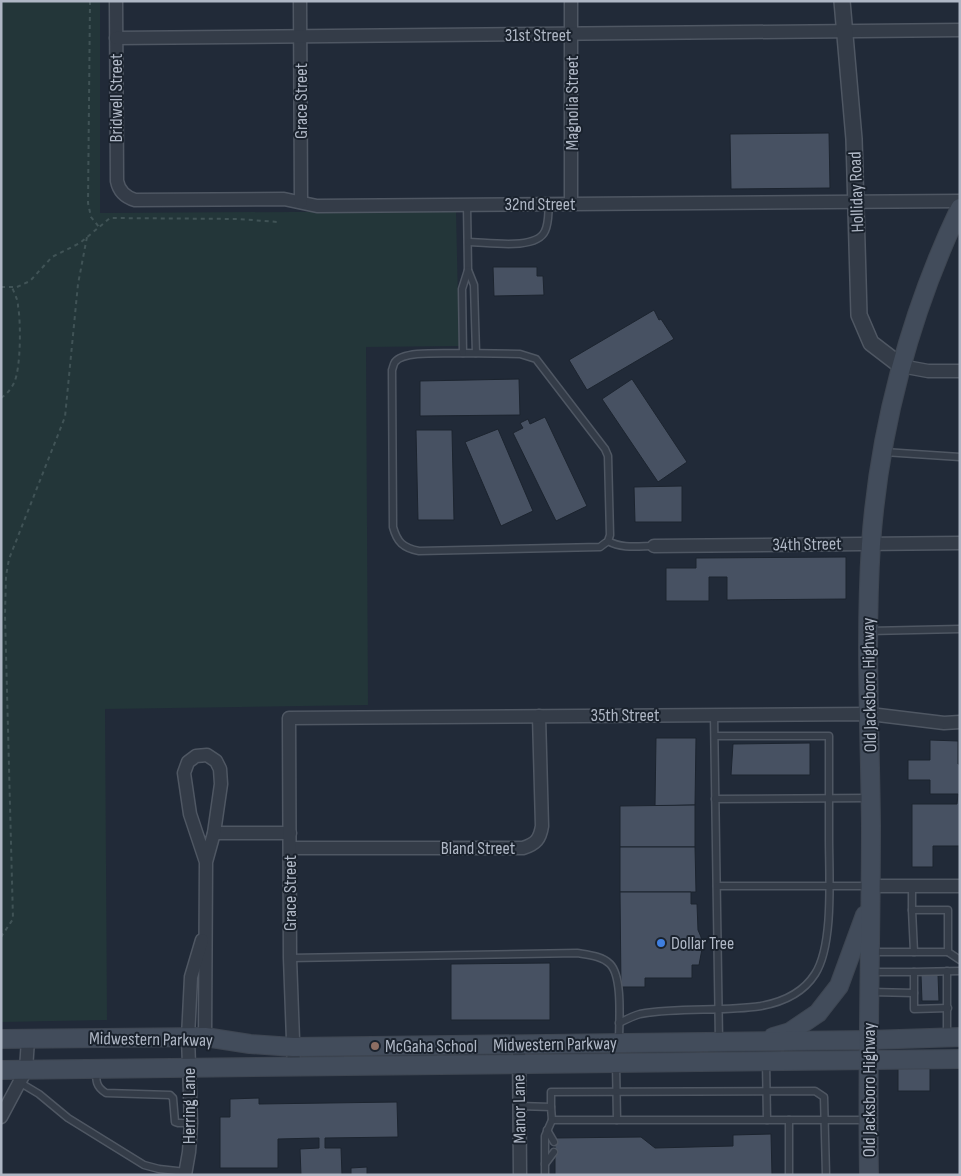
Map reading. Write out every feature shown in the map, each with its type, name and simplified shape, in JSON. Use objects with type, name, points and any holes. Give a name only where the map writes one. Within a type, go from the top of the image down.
[{"type":"main road","name":"Old Jacksboro Highway","points":[[868,1175],[871,893],[868,630],[871,543],[883,452],[902,366],[929,279],[960,208]]},
{"type":"main road","points":[[757,1042],[790,1032],[818,1013],[839,986],[871,893]]},
{"type":"main road","name":"Midwestern Parkway","points":[[1,1039],[197,1037],[293,1047],[757,1042],[954,1037]]},
{"type":"main road","name":"Midwestern Parkway","points":[[1,1070],[23,1076],[96,1069],[960,1059]]},
{"type":"street","name":"Bridwell Street","points":[[116,1],[117,181],[123,193]]},
{"type":"street","name":"Grace Street","points":[[300,1],[301,202]]},
{"type":"street","name":"Magnolia Street","points":[[571,1],[572,204]]},
{"type":"street","name":"Holliday Road","points":[[842,1],[854,139],[859,315],[871,342],[902,366]]},
{"type":"street","name":"31st Street","points":[[116,38],[960,30]]},
{"type":"street","name":"32nd Street","points":[[123,193],[128,198],[135,200],[270,198],[318,206],[960,201]]},
{"type":"street","points":[[902,366],[928,371],[960,371]]},
{"type":"street","name":"34th Street","points":[[654,546],[960,543]]},
{"type":"street","name":"35th Street","points":[[289,718],[870,714],[944,723],[960,722]]},
{"type":"street","name":"Bland Street","points":[[290,848],[523,848],[532,845],[540,838],[542,826],[539,716]]},
{"type":"street","name":"Grace Street","points":[[289,718],[290,958],[294,1067]]},
{"type":"street","points":[[196,756],[207,756],[216,761],[220,769],[221,784],[214,833],[206,862],[190,814],[184,773],[188,762],[196,756]]},
{"type":"street","points":[[214,833],[290,833]]},
{"type":"street","name":"Herring Lane","points":[[186,1173],[192,1123],[190,1068],[207,981],[205,930],[206,862]]},
{"type":"street","points":[[871,893],[912,886],[960,886]]},
{"type":"street","points":[[1,1117],[23,1076],[28,1039]]},
{"type":"street","name":"Manor Lane","points":[[519,1044],[520,1175]]},
{"type":"lane","points":[[468,242],[526,244],[536,240],[544,233],[548,222],[549,204]]},
{"type":"lane","points":[[463,353],[462,289],[468,270],[467,205]]},
{"type":"lane","points":[[468,270],[474,285],[476,353]]},
{"type":"lane","points":[[463,326],[475,326]]},
{"type":"lane","points":[[463,353],[520,354],[536,359],[605,449],[609,463],[610,535],[608,542],[600,547],[418,550],[410,549],[400,544],[393,528],[392,370],[395,362],[402,357],[463,353]]},
{"type":"lane","points":[[883,452],[960,457]]},
{"type":"lane","points":[[608,542],[623,546],[654,546]]},
{"type":"lane","points":[[868,630],[960,629]]},
{"type":"lane","points":[[714,715],[719,1042]]},
{"type":"lane","points":[[618,1023],[638,1015],[683,1009],[762,1006],[788,998],[806,986],[816,972],[826,939],[829,886],[829,736],[715,736]]},
{"type":"lane","points":[[716,799],[870,798]]},
{"type":"lane","points":[[717,886],[829,886],[871,893]]},
{"type":"lane","points":[[912,886],[914,952]]},
{"type":"lane","points":[[912,910],[948,910],[948,952]]},
{"type":"lane","points":[[870,952],[948,952],[960,960]]},
{"type":"lane","points":[[290,958],[577,953],[596,956],[609,962],[615,970],[618,983],[619,1043]]},
{"type":"lane","points":[[870,972],[960,971]]},
{"type":"lane","points":[[914,972],[914,1009],[948,1008]]},
{"type":"lane","points":[[947,972],[948,1008],[954,1037]]},
{"type":"lane","points":[[870,992],[914,993]]},
{"type":"lane","points":[[766,1062],[767,1120]]},
{"type":"lane","points":[[616,1064],[618,1120]]},
{"type":"lane","points":[[96,1069],[98,1088],[106,1093],[170,1095],[173,1098],[175,1122],[192,1123]]},
{"type":"lane","points":[[23,1076],[39,1094],[68,1118],[144,1165],[159,1170],[186,1173]]},
{"type":"lane","points":[[545,1175],[547,1130],[552,1120],[551,1092],[815,1091],[824,1097],[826,1175]]},
{"type":"lane","points":[[519,1106],[551,1107]]},
{"type":"lane","points":[[552,1120],[868,1120]]},
{"type":"lane","points":[[789,1120],[789,1175]]},
{"type":"lane","points":[[547,1130],[554,1142]]},
{"type":"lane","points":[[545,1164],[554,1152]]},
{"type":"path","points":[[90,1],[88,202],[90,216],[99,227]]},
{"type":"path","points":[[1,287],[18,287],[30,281],[52,258],[80,243],[110,218],[278,222]]},
{"type":"path","points":[[1,937],[13,919],[6,576],[8,559],[65,417],[78,284],[87,237]]},
{"type":"path","points":[[1,398],[14,383],[17,373],[20,325],[18,303],[12,287]]},
{"type":"shaded area","points":[[1,1],[100,1],[100,213],[456,211],[459,346],[366,347],[368,705],[105,709],[107,1020],[1,1022]]},
{"type":"building","points":[[829,133],[830,188],[731,189],[730,134]]},
{"type":"building","points":[[493,267],[537,267],[537,276],[543,276],[544,295],[494,296]]},
{"type":"building","points":[[654,310],[659,320],[661,319],[674,339],[587,390],[569,360]]},
{"type":"building","points":[[519,379],[520,415],[420,416],[420,381]]},
{"type":"building","points":[[632,379],[687,462],[658,482],[602,399]]},
{"type":"building","points":[[545,417],[587,506],[556,521],[513,433],[523,428],[520,423],[528,419],[530,424]]},
{"type":"building","points":[[498,429],[533,511],[501,526],[465,442]]},
{"type":"building","points":[[416,430],[452,430],[454,520],[418,520]]},
{"type":"building","points":[[682,486],[682,522],[635,522],[634,487]]},
{"type":"building","points":[[846,557],[846,599],[727,600],[727,577],[709,577],[709,601],[666,601],[666,568],[696,568],[696,558]]},
{"type":"building","points":[[656,738],[696,738],[695,805],[655,806]]},
{"type":"building","points":[[930,740],[958,741],[958,764],[960,764],[960,846],[933,846],[933,867],[912,867],[912,804],[957,804],[958,794],[930,794],[930,780],[908,780],[908,760],[930,760]]},
{"type":"building","points":[[810,743],[810,775],[731,775],[733,744]]},
{"type":"building","points":[[695,805],[695,847],[620,847],[620,806]]},
{"type":"building","points":[[620,847],[695,847],[696,892],[620,892]]},
{"type":"building","name":"Dollar Tree","points":[[620,892],[691,892],[691,904],[697,904],[698,930],[702,949],[699,965],[692,965],[692,978],[645,978],[645,987],[621,987]]},
{"type":"building","points":[[550,963],[550,1020],[451,1020],[451,964]]},
{"type":"building","points":[[921,975],[938,975],[939,1001],[922,1001]]},
{"type":"building","points":[[898,1068],[930,1068],[930,1091],[898,1091]]},
{"type":"building","points":[[259,1098],[259,1104],[397,1102],[398,1137],[325,1138],[325,1148],[341,1148],[342,1175],[301,1175],[300,1149],[319,1148],[319,1138],[278,1139],[278,1168],[220,1168],[220,1117],[230,1117],[230,1099]]},
{"type":"building","points":[[771,1134],[772,1175],[555,1175],[555,1138],[641,1137],[655,1148],[733,1146],[733,1135]]},
{"type":"building","points":[[367,1167],[367,1175],[351,1175],[351,1168]]},
{"type":"place","name":"Dollar Tree","points":[[661,943]]},
{"type":"place","name":"McGaha School","points":[[375,1046]]}]
